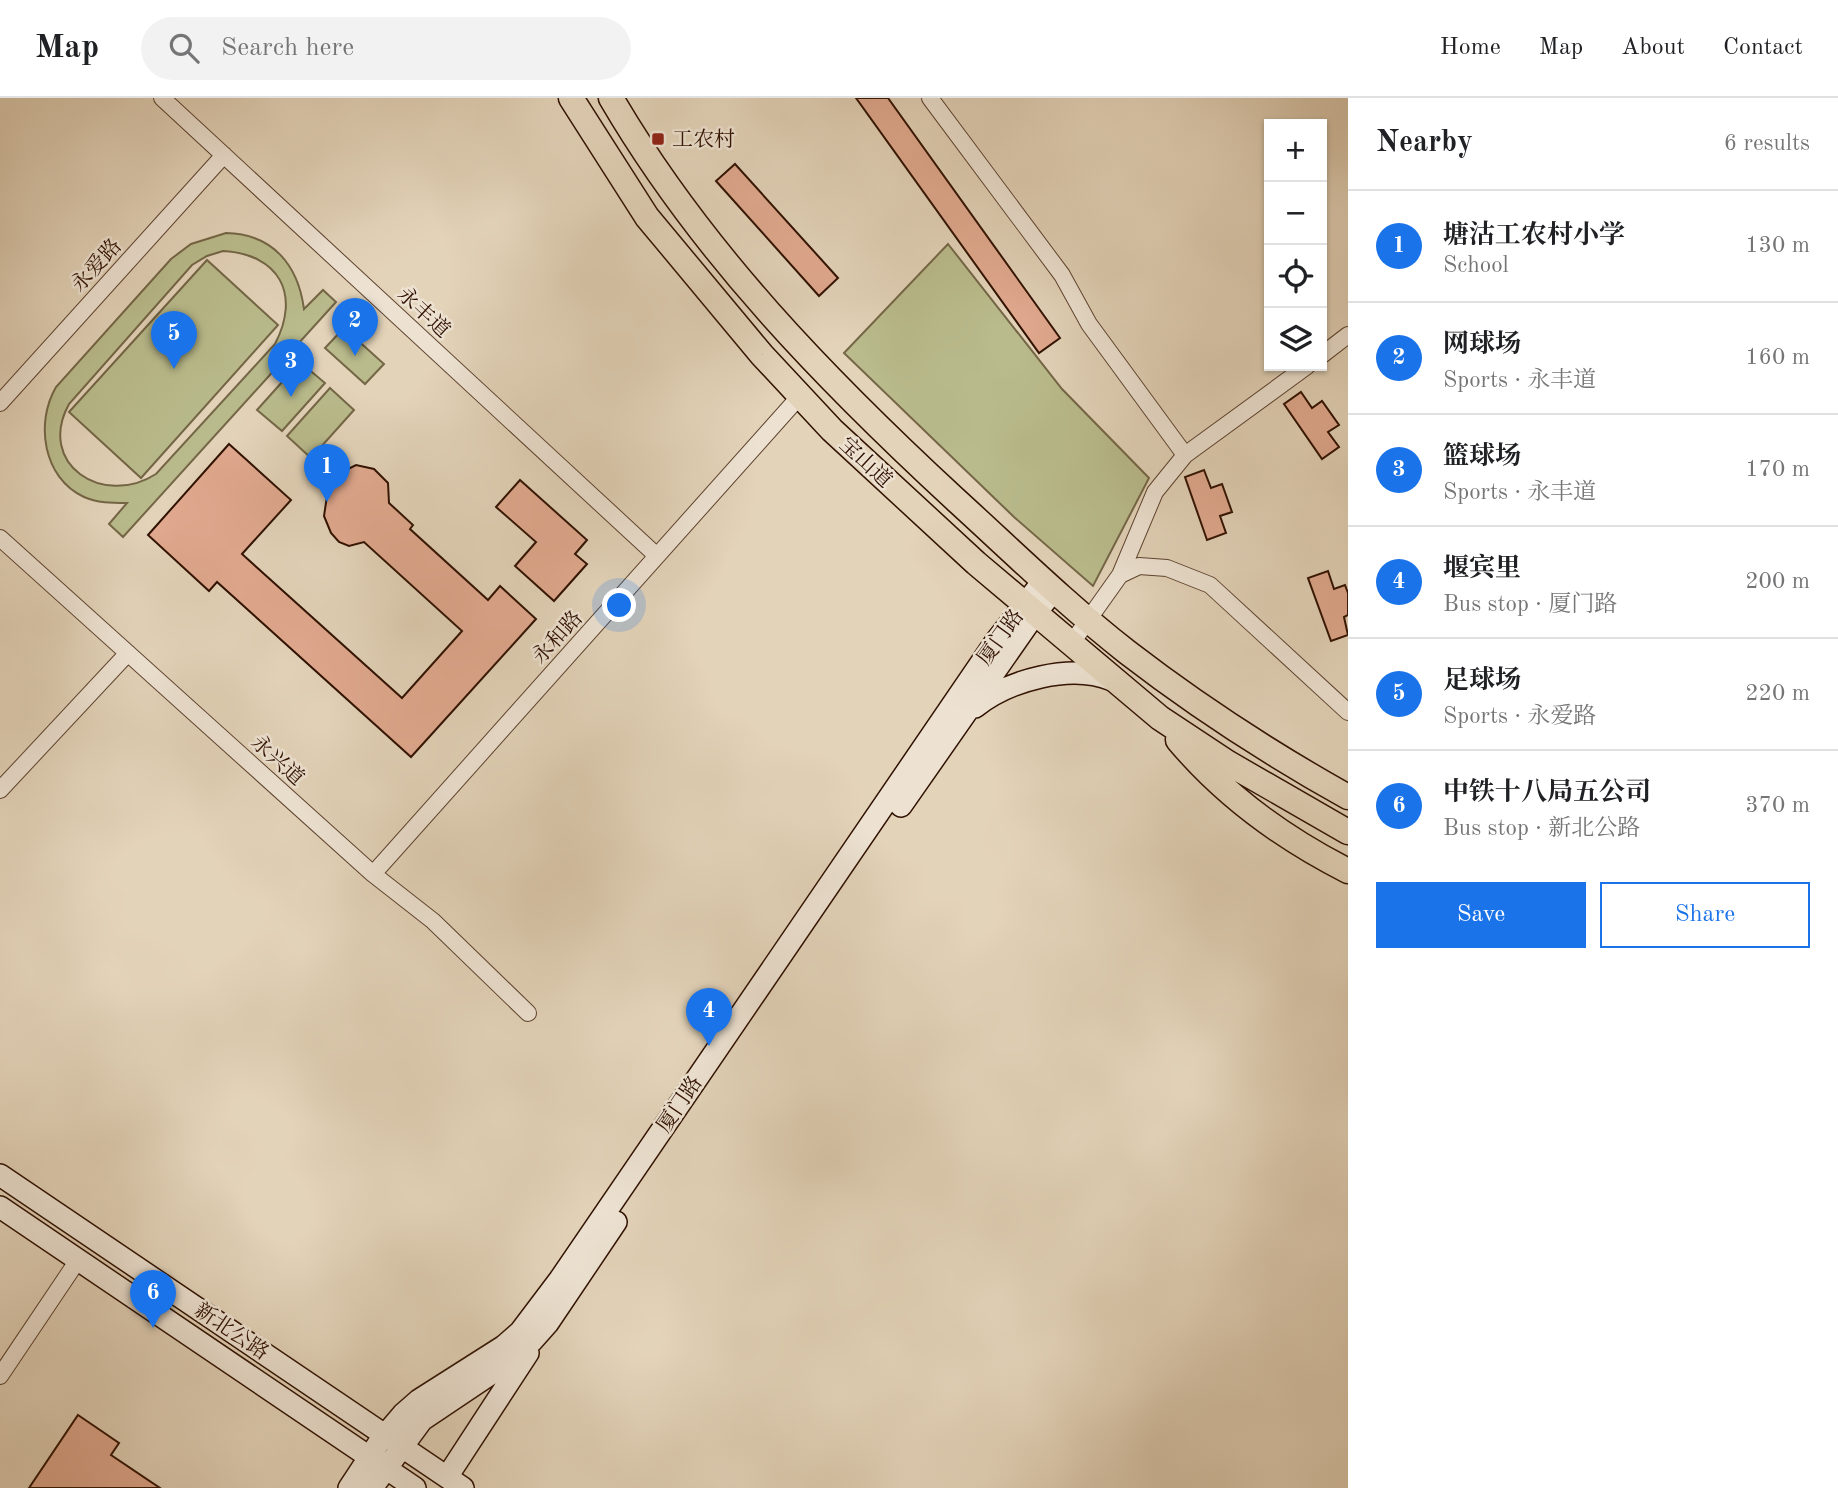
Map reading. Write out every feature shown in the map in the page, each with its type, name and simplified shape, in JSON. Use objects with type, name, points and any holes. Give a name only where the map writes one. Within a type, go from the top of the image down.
[{"type":"main road","name":"宝山道","points":[[571,98],[647,216],[799,397],[898,492],[1029,609],[1160,718],[1228,763],[1348,832]]},
{"type":"main road","name":"宝山道","points":[[611,98],[677,202],[806,354],[876,426],[1089,620],[1180,691],[1247,737],[1348,797]]},
{"type":"main road","points":[[1160,718],[1197,763],[1231,796],[1269,824],[1348,871]]},
{"type":"street","name":"永丰道","points":[[162,98],[657,556]]},
{"type":"street","points":[[930,98],[1062,275],[1089,324],[1185,455]]},
{"type":"street","name":"永爱路","points":[[0,403],[224,155]]},
{"type":"street","points":[[1327,351],[1348,335]]},
{"type":"street","points":[[1071,644],[1120,575],[1155,492],[1185,455],[1300,371]]},
{"type":"street","name":"永和路","points":[[373,874],[799,397]]},
{"type":"street","name":"永兴道","points":[[0,538],[373,874],[433,921],[528,1013]]},
{"type":"street","points":[[1120,575],[1139,566],[1167,568],[1210,585],[1348,712]]},
{"type":"street","name":"厦门路","points":[[349,1488],[378,1463],[419,1400],[489,1356],[520,1332],[560,1279],[1029,609],[1049,585]]},
{"type":"street","name":"厦门路","points":[[393,1440],[506,1363],[548,1323],[962,718],[1029,609]]},
{"type":"street","points":[[0,790],[128,653]]},
{"type":"street","points":[[962,718],[989,697],[1031,681],[1087,672],[1113,680]]},
{"type":"street","name":"新北公路","points":[[0,1175],[455,1483]]},
{"type":"street","name":"新北公路","points":[[0,1207],[415,1488]]},
{"type":"street","points":[[0,1376],[78,1260]]},
{"type":"street","points":[[455,1483],[548,1323]]},
{"type":"street","name":"厦门路","points":[[372,1488],[378,1463]]},
{"type":"green space","points":[[226,233],[257,239],[270,246],[289,266],[301,293],[304,309],[323,290],[336,302],[123,537],[109,524],[127,503],[89,499],[70,488],[59,477],[47,448],[45,433],[49,401],[56,387],[171,259],[191,244]],"holes":[[[223,251],[242,254],[271,269],[280,280],[285,293],[283,326],[275,344],[156,474],[136,483],[115,486],[96,483],[80,474],[68,461],[61,445],[61,426],[69,404],[192,265]]]},
{"type":"green space","points":[[948,244],[1062,389],[1149,478],[1093,586],[1014,517],[844,353]]},
{"type":"green space","points":[[207,260],[278,325],[141,478],[69,412]]},
{"type":"green space","points":[[344,328],[384,364],[365,384],[325,348]]},
{"type":"green space","points":[[300,362],[325,383],[282,431],[257,410]]},
{"type":"green space","points":[[330,388],[354,410],[311,458],[287,436]]},
{"type":"building","points":[[856,98],[888,98],[1060,338],[1039,353]]},
{"type":"building","points":[[735,164],[838,278],[819,296],[716,181]]},
{"type":"building","points":[[1301,392],[1312,408],[1322,401],[1339,425],[1328,432],[1339,447],[1322,459],[1284,404]]},
{"type":"building","points":[[229,444],[291,500],[242,554],[402,698],[462,631],[364,542],[349,546],[339,542],[331,533],[324,516],[327,496],[330,487],[346,470],[356,465],[374,469],[388,483],[389,503],[413,525],[410,529],[488,600],[500,586],[536,619],[411,757],[217,582],[209,591],[148,535]]},
{"type":"building","points":[[1204,470],[1211,488],[1222,484],[1232,512],[1220,516],[1226,533],[1207,540],[1185,477]]},
{"type":"building","points":[[520,480],[587,540],[575,554],[587,564],[554,601],[515,566],[536,542],[496,507]]},
{"type":"building","points":[[1328,571],[1334,589],[1345,585],[1348,593],[1348,615],[1344,617],[1348,635],[1331,641],[1308,578]]},
{"type":"building","points":[[78,1415],[119,1443],[111,1455],[160,1488],[29,1488]]},
{"type":"place","name":"工农村","points":[[658,139]]},
{"type":"place","name":"网球场","points":[[355,356]]},
{"type":"place","name":"足球场","points":[[174,369]]},
{"type":"place","name":"篮球场","points":[[291,397]]},
{"type":"place","name":"塘沽工农村小学","points":[[327,502]]},
{"type":"place","name":"堰宾里","points":[[709,1046]]},
{"type":"place","name":"中铁十八局五公司","points":[[153,1328]]}]
